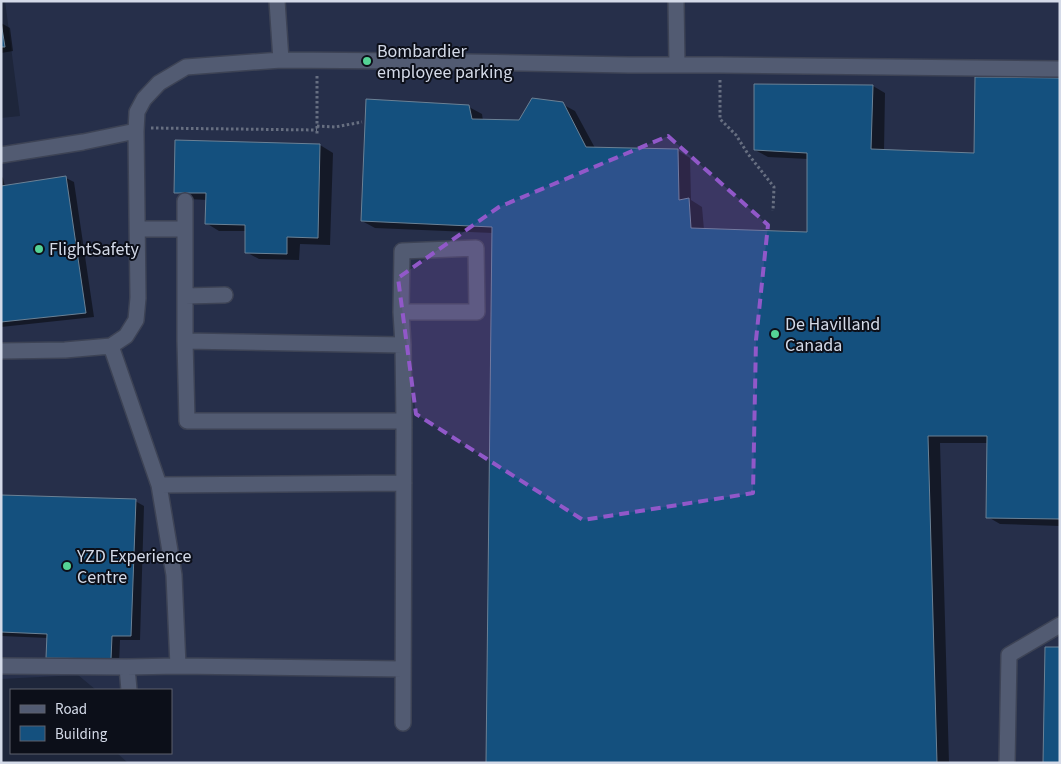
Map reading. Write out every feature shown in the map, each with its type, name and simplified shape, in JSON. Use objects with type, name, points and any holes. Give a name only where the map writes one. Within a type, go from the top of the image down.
[{"type":"lane","points":[[277,1],[281,60]]},
{"type":"lane","points":[[676,1],[677,65]]},
{"type":"lane","points":[[1,351],[65,350],[111,346],[126,336],[136,320],[138,298],[137,112],[144,99],[159,83],[186,67],[281,60],[316,60],[1060,69]]},
{"type":"lane","points":[[1,155],[82,142],[136,130]]},
{"type":"lane","points":[[185,201],[187,421],[404,421]]},
{"type":"lane","points":[[138,229],[185,229]]},
{"type":"lane","points":[[402,312],[476,312],[476,248],[402,251],[402,312],[404,421],[403,723]]},
{"type":"lane","points":[[185,296],[225,295]]},
{"type":"lane","points":[[185,341],[403,346]]},
{"type":"lane","points":[[111,346],[160,485],[174,575],[178,666]]},
{"type":"lane","points":[[160,485],[404,483]]},
{"type":"lane","points":[[1008,763],[1009,655],[1060,625]]},
{"type":"lane","points":[[1,666],[403,669]]},
{"type":"lane","points":[[127,667],[129,689]]},
{"type":"path","points":[[316,60],[317,136]]},
{"type":"path","points":[[720,65],[720,119],[736,135],[748,154],[774,187],[773,211]]},
{"type":"path","points":[[136,130],[317,128],[362,122]]},
{"type":"highlighted area","points":[[668,136],[768,225],[756,340],[753,493],[583,520],[416,414],[398,278],[499,207]]},
{"type":"shaded area","points":[[5,1],[1060,1],[1060,763],[128,763],[118,754],[172,754],[172,689],[95,689],[78,675],[1,679],[1,118],[20,116]]},
{"type":"building","points":[[1,22],[5,47],[1,47]]},
{"type":"building","name":"De Havilland Canada","points":[[975,77],[1060,78],[1060,519],[986,518],[987,436],[928,436],[937,763],[486,763],[492,227],[361,221],[366,99],[469,105],[472,119],[519,120],[532,98],[563,102],[586,147],[678,149],[679,200],[689,198],[691,228],[807,232],[807,153],[754,150],[754,84],[873,85],[871,149],[974,153]]},
{"type":"building","points":[[175,140],[320,144],[318,238],[287,237],[287,254],[245,253],[245,225],[205,224],[206,193],[174,193]]},
{"type":"building","name":"FlightSafety","points":[[66,176],[86,313],[1,322],[1,186]]},
{"type":"building","name":"YZD Experience Centre","points":[[1,495],[136,499],[131,636],[112,636],[111,659],[46,658],[47,634],[1,632]]},
{"type":"building","points":[[1045,647],[1060,647],[1060,763],[1043,763]]},
{"type":"place","name":"Bombardier employee parking","points":[[367,61]]},
{"type":"place","name":"FlightSafety","points":[[39,249]]},
{"type":"place","name":"De Havilland Canada","points":[[775,334]]},
{"type":"place","name":"YZD Experience Centre","points":[[67,566]]}]
